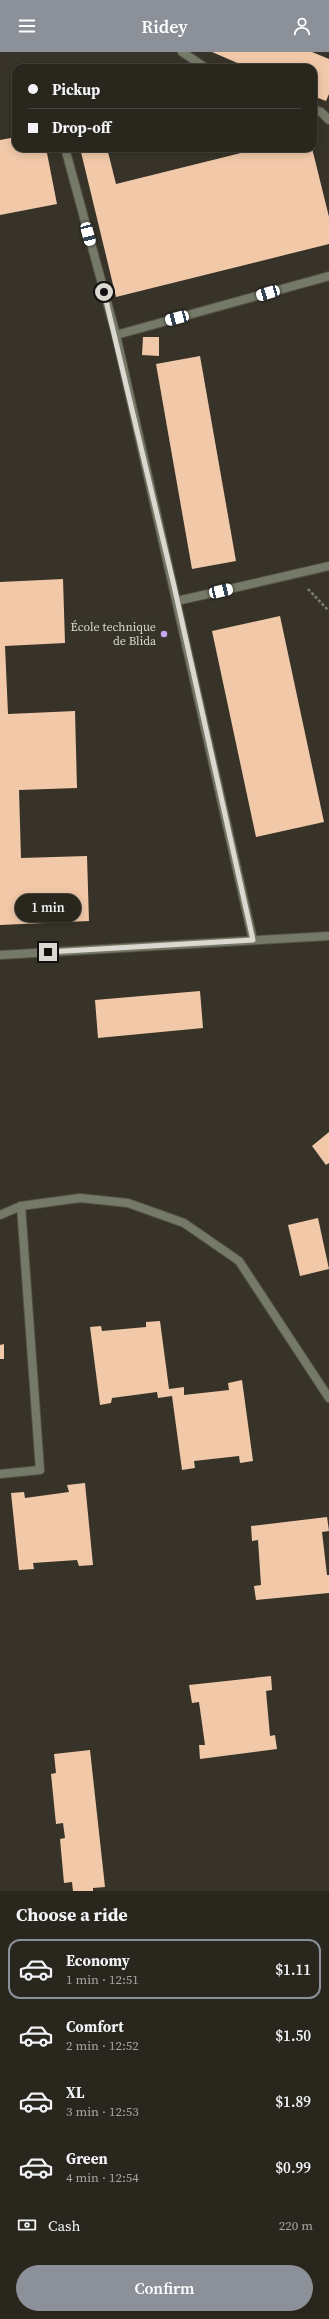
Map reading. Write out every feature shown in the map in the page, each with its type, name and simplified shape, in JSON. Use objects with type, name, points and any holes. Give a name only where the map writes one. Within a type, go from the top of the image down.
[{"type":"street","points":[[182,52],[200,64]]},
{"type":"street","points":[[317,110],[321,112],[329,120]]},
{"type":"street","points":[[66,152],[116,336],[253,940]]},
{"type":"street","points":[[116,336],[329,276]]},
{"type":"street","points":[[177,601],[329,566]]},
{"type":"street","points":[[0,954],[329,936]]},
{"type":"street","points":[[0,1215],[21,1206],[80,1198],[128,1203],[184,1223],[239,1261],[329,1398]]},
{"type":"street","points":[[0,1474],[40,1470],[21,1206]]},
{"type":"path","points":[[294,574],[329,611]]},
{"type":"building","points":[[212,52],[312,52],[329,59],[329,94],[326,101],[317,98],[317,64],[240,64]]},
{"type":"building","points":[[12,138],[12,152],[47,152],[57,204],[0,215],[0,140]]},
{"type":"building","points":[[81,152],[108,152],[116,184],[245,152],[313,152],[329,217],[329,244],[116,297]]},
{"type":"building","points":[[143,337],[159,337],[159,356],[142,355]]},
{"type":"building","points":[[200,356],[236,561],[192,569],[156,364]]},
{"type":"building","points":[[63,579],[65,643],[5,646],[8,714],[75,711],[77,788],[19,790],[21,858],[87,856],[89,921],[0,925],[0,582]]},
{"type":"building","points":[[280,616],[324,822],[256,837],[212,631]]},
{"type":"building","points":[[200,991],[203,1028],[98,1038],[95,1000]]},
{"type":"building","points":[[329,1132],[329,1163],[326,1165],[312,1146]]},
{"type":"building","points":[[318,1218],[329,1269],[300,1276],[288,1225]]},
{"type":"building","points":[[160,1321],[169,1389],[184,1387],[184,1395],[229,1390],[228,1383],[242,1380],[253,1461],[240,1463],[239,1456],[194,1461],[195,1468],[182,1470],[172,1396],[158,1398],[157,1392],[112,1398],[111,1403],[100,1405],[90,1327],[101,1326],[102,1331],[146,1327],[146,1322]]},
{"type":"building","points":[[4,1344],[4,1359],[0,1359],[0,1345]]},
{"type":"building","points":[[85,1483],[93,1565],[79,1566],[77,1560],[33,1563],[34,1569],[19,1570],[11,1493],[24,1492],[25,1498],[69,1492],[67,1485]]},
{"type":"building","points":[[327,1517],[329,1531],[322,1532],[327,1575],[329,1575],[329,1593],[256,1600],[254,1586],[261,1585],[258,1540],[252,1541],[251,1526]]},
{"type":"building","points":[[271,1676],[272,1690],[266,1691],[270,1736],[275,1735],[277,1749],[200,1759],[199,1745],[205,1745],[199,1702],[192,1703],[189,1685]]},
{"type":"building","points":[[90,1750],[105,1887],[93,1888],[93,1891],[73,1891],[72,1882],[64,1883],[60,1839],[65,1838],[63,1823],[56,1824],[51,1774],[56,1773],[54,1754]]},
{"type":"place","name":"École technique de Blida","points":[[164,634]]},
{"type":"route","points":[[48,952],[253,940],[174,586],[116,336],[104,292]]}]
